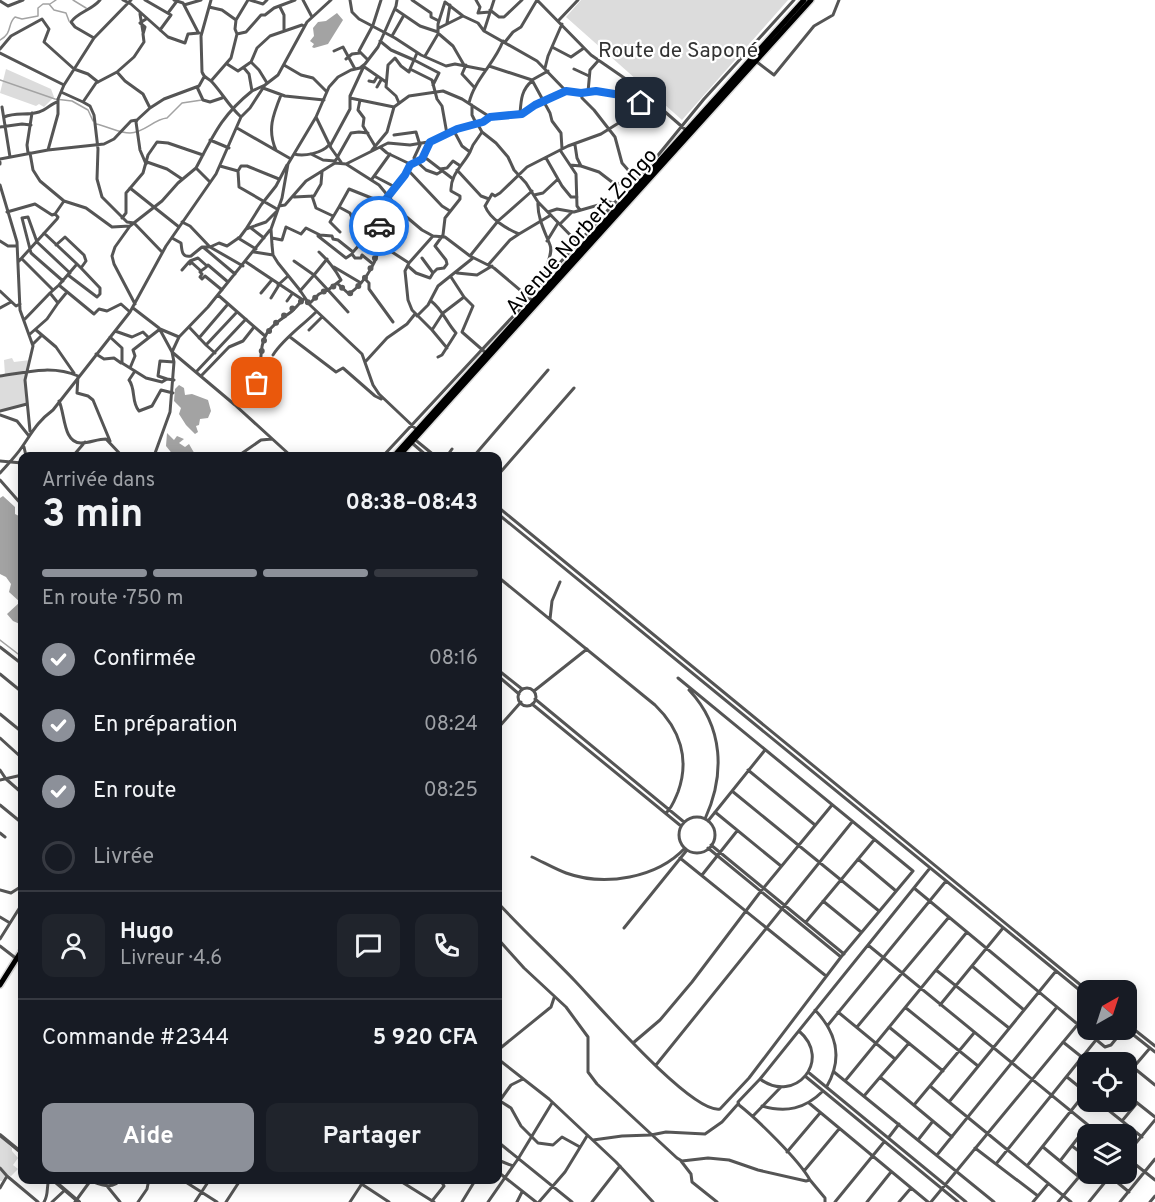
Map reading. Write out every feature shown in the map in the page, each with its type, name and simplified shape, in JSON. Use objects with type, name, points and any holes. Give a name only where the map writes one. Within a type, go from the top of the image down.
[{"type":"main road","points":[[689,133],[701,116],[804,0]]},
{"type":"main road","name":"Avenue Norbert Zongo","points":[[402,452],[417,430],[484,351],[757,62],[811,0]]},
{"type":"main road","name":"Avenue Norbert Zongo","points":[[398,452],[689,133]]},
{"type":"main road","points":[[0,987],[18,961]]},
{"type":"street","points":[[0,1],[8,6],[22,0]]},
{"type":"street","points":[[94,38],[75,27],[71,22],[73,18],[93,8],[100,0]]},
{"type":"street","points":[[123,0],[129,1],[140,14],[168,37],[183,43],[188,34],[200,34]]},
{"type":"street","points":[[145,0],[171,16],[160,30]]},
{"type":"street","points":[[168,13],[175,1],[183,3],[201,0]]},
{"type":"street","points":[[211,0],[200,34],[201,68],[204,77],[211,81],[222,98],[241,117]]},
{"type":"street","points":[[211,81],[233,54],[237,34],[236,20],[249,0],[264,4],[267,0]]},
{"type":"street","points":[[237,34],[246,32],[261,15],[295,0]]},
{"type":"street","points":[[303,0],[312,17]]},
{"type":"street","points":[[133,308],[113,259],[115,247],[132,224],[166,197],[182,179],[196,168],[210,140],[231,108],[276,76],[304,26],[331,0]]},
{"type":"street","points":[[350,0],[353,14],[417,53],[446,66],[452,64],[488,68],[532,80],[561,134],[561,149],[577,175],[577,206],[580,210]]},
{"type":"street","points":[[360,53],[381,0]]},
{"type":"street","points":[[294,154],[324,151],[330,145],[350,110],[350,98],[364,66],[380,41],[397,0]]},
{"type":"street","points":[[412,0],[439,21]]},
{"type":"street","points":[[470,18],[480,7],[476,0]]},
{"type":"street","points":[[484,31],[494,0]]},
{"type":"street","points":[[477,11],[490,11],[504,17],[522,0]]},
{"type":"street","points":[[579,243],[538,202],[504,152],[482,132],[472,115],[470,104],[474,87],[504,41],[520,27],[537,0],[584,48],[689,133]]},
{"type":"street","points":[[542,5],[547,0]]},
{"type":"street","points":[[520,114],[522,96],[532,80],[546,70],[560,22],[578,0]]},
{"type":"street","points":[[373,178],[403,214],[424,232],[433,236],[442,236],[472,257],[490,266],[531,300],[545,279],[795,0]]},
{"type":"street","points":[[757,62],[774,75],[814,26],[833,15],[840,0]]},
{"type":"street","points":[[48,150],[58,114],[57,102],[64,85],[94,38],[129,1]]},
{"type":"street","points":[[438,31],[445,1],[463,16],[478,23],[484,31],[536,60],[566,91]]},
{"type":"street","points":[[183,3],[200,34]]},
{"type":"street","points":[[447,23],[450,5]]},
{"type":"street","points":[[209,7],[222,9],[236,20]]},
{"type":"street","points":[[280,7],[284,15],[284,31]]},
{"type":"street","points":[[395,9],[419,26],[438,31],[449,41],[465,65]]},
{"type":"street","points":[[83,102],[99,81],[117,72],[134,57],[142,46],[145,27],[141,23],[140,14]]},
{"type":"street","points":[[392,36],[404,15]]},
{"type":"street","points":[[425,56],[438,31],[447,23],[463,16]]},
{"type":"street","points":[[64,85],[45,77],[0,51],[11,36],[41,18],[49,29],[44,42],[74,69],[99,81]]},
{"type":"street","points":[[141,23],[146,19]]},
{"type":"street","points":[[227,64],[237,71],[251,62],[258,46],[273,34],[304,26]]},
{"type":"street","points":[[380,41],[391,50],[439,73],[433,85]]},
{"type":"street","points":[[334,51],[343,47],[355,69]]},
{"type":"street","points":[[552,47],[571,57],[584,48]]},
{"type":"street","points":[[348,58],[360,53]]},
{"type":"street","points":[[360,53],[368,60]]},
{"type":"street","points":[[410,69],[417,53]]},
{"type":"street","points":[[399,102],[386,87],[388,65],[394,58],[405,70],[410,69],[431,79],[437,99],[442,106],[447,134]]},
{"type":"street","points":[[588,92],[590,69],[598,60]]},
{"type":"street","points":[[251,62],[265,85],[281,95],[324,100]]},
{"type":"street","points":[[284,65],[301,75],[313,78],[326,92]]},
{"type":"street","points":[[465,65],[462,74],[474,87]]},
{"type":"street","points":[[172,238],[181,243],[182,253],[188,257],[203,247],[219,243],[227,246],[238,238],[246,230],[279,179],[300,140],[316,117],[326,92],[335,79],[348,70],[364,66]]},
{"type":"street","points":[[364,66],[386,82]]},
{"type":"street","points":[[243,67],[248,72],[252,91]]},
{"type":"street","points":[[574,69],[589,76]]},
{"type":"street","points":[[117,72],[143,94],[150,108]]},
{"type":"street","points":[[0,162],[10,157],[29,153],[109,142],[131,121],[137,120],[150,108],[164,99],[197,87],[204,77]]},
{"type":"street","points":[[369,81],[374,82],[377,77]]},
{"type":"street","points":[[377,87],[381,80]]},
{"type":"street","points":[[0,473],[133,308],[162,252],[220,166],[241,117],[265,85]]},
{"type":"street","points":[[197,87],[203,100],[210,102],[222,98]]},
{"type":"street","points":[[370,151],[388,131],[394,107],[409,96],[436,91],[444,92],[470,104],[490,117]]},
{"type":"street","points":[[346,164],[388,143],[410,145],[430,142],[490,117],[520,114],[566,91],[581,93],[596,91],[647,98]]},
{"type":"street","points":[[61,92],[83,102],[93,111],[97,145],[97,180],[102,197],[122,218],[132,224],[162,252]]},
{"type":"street","points":[[581,93],[582,98],[615,137],[622,163],[636,179]]},
{"type":"street","points":[[277,151],[271,138],[271,128],[273,113],[281,95]]},
{"type":"street","points":[[350,98],[394,107]]},
{"type":"street","points":[[519,234],[505,228],[486,211],[484,207],[492,194],[498,194],[520,176],[527,167],[561,149],[601,134],[622,121],[647,98]]},
{"type":"street","points":[[360,100],[358,110],[365,118],[363,126],[375,146]]},
{"type":"street","points":[[4,117],[42,111],[57,102]]},
{"type":"street","points":[[2,107],[10,157]]},
{"type":"street","points":[[32,113],[27,145],[37,178],[64,201],[86,208],[112,227],[132,224]]},
{"type":"street","points":[[316,117],[338,157]]},
{"type":"street","points":[[137,120],[140,150],[146,163],[167,169],[182,179]]},
{"type":"street","points":[[0,127],[31,125]]},
{"type":"street","points":[[237,128],[291,159]]},
{"type":"street","points":[[388,131],[399,143]]},
{"type":"street","points":[[454,131],[460,145],[470,152]]},
{"type":"street","points":[[394,135],[416,132],[420,143],[414,158],[428,171],[437,174],[453,161],[459,165]]},
{"type":"street","points":[[361,243],[397,255],[416,273],[429,278],[437,268],[444,268],[447,264],[446,260],[435,248],[442,236],[443,221],[460,199],[460,196],[451,190],[453,179],[459,165],[482,132]]},
{"type":"street","points":[[338,162],[338,157],[351,133],[368,133]]},
{"type":"street","points":[[210,140],[228,148]]},
{"type":"street","points":[[122,218],[126,213],[126,196],[129,189],[143,173],[150,152],[159,141],[203,154]]},
{"type":"street","points":[[422,159],[430,142]]},
{"type":"street","points":[[575,145],[581,166]]},
{"type":"street","points":[[380,147],[411,164]]},
{"type":"street","points":[[311,154],[323,160],[346,164],[394,187]]},
{"type":"street","points":[[373,178],[390,154]]},
{"type":"street","points":[[546,158],[571,198],[577,197]]},
{"type":"street","points":[[338,284],[349,294],[361,283],[373,264],[378,248],[380,214],[384,203],[411,164],[427,159],[453,179]]},
{"type":"street","points":[[246,230],[266,222],[294,196],[306,181],[338,162]]},
{"type":"street","points":[[172,352],[179,338],[224,288],[271,229],[288,164]]},
{"type":"street","points":[[570,165],[599,172],[612,182],[629,186]]},
{"type":"street","points":[[220,166],[238,171]]},
{"type":"street","points":[[278,209],[239,187],[238,171],[241,166],[247,166],[279,179]]},
{"type":"street","points":[[196,168],[210,182]]},
{"type":"street","points":[[407,169],[443,207],[450,211]]},
{"type":"street","points":[[457,170],[471,183],[478,194],[489,199]]},
{"type":"street","points":[[294,196],[312,196],[318,191],[322,172]]},
{"type":"street","points":[[366,360],[387,338],[407,324],[431,301],[438,286],[472,257],[498,221],[533,193],[543,194],[558,179]]},
{"type":"street","points":[[0,184],[2,203],[7,212],[21,260],[20,304],[33,344],[25,380],[30,434]]},
{"type":"street","points":[[129,189],[179,227]]},
{"type":"street","points":[[340,232],[330,224],[349,189],[384,203]]},
{"type":"street","points":[[312,196],[316,208],[333,216]]},
{"type":"street","points":[[55,214],[64,201]]},
{"type":"street","points":[[538,202],[537,210],[551,253],[545,269],[545,279]]},
{"type":"street","points":[[456,273],[477,276],[490,266],[510,240],[557,210],[572,212],[609,202],[615,203]]},
{"type":"street","points":[[7,212],[36,204],[52,215],[55,214]]},
{"type":"street","points":[[339,207],[352,216],[361,243]]},
{"type":"street","points":[[548,241],[559,223],[572,212]]},
{"type":"street","points":[[21,260],[58,218],[55,214]]},
{"type":"street","points":[[44,233],[100,288],[100,294],[97,297],[69,274],[37,242],[28,218],[22,218],[30,250],[63,281]]},
{"type":"street","points":[[182,222],[190,226],[210,247],[304,299]]},
{"type":"street","points":[[272,238],[282,240],[286,227],[301,234],[306,228],[323,236],[332,236],[333,239],[354,252],[361,243]]},
{"type":"street","points":[[251,228],[264,238]]},
{"type":"street","points":[[271,229],[273,255],[304,299],[357,348],[366,360],[373,385],[383,399],[417,430]]},
{"type":"street","points":[[312,231],[346,258],[352,254],[355,258],[361,258],[362,255],[373,264]]},
{"type":"street","points":[[433,236],[408,264],[405,271],[408,300],[416,315],[447,348]]},
{"type":"street","points":[[56,244],[64,237],[81,252],[86,261],[81,268]]},
{"type":"street","points":[[238,238],[255,250],[273,255]]},
{"type":"street","points":[[0,241],[9,246],[17,246]]},
{"type":"street","points":[[203,247],[235,274]]},
{"type":"street","points":[[309,304],[319,294],[341,280],[334,267],[319,252]]},
{"type":"street","points":[[207,266],[201,271],[190,261],[198,258],[208,265],[228,282],[224,288]]},
{"type":"street","points":[[422,258],[433,273]]},
{"type":"street","points":[[300,291],[327,259]]},
{"type":"street","points":[[21,260],[51,291],[58,303]]},
{"type":"street","points":[[294,261],[314,275],[348,312]]},
{"type":"street","points":[[183,270],[189,262],[202,274],[200,277],[202,279],[205,276],[224,288]]},
{"type":"street","points":[[24,320],[63,281],[76,264]]},
{"type":"street","points":[[334,267],[361,283]]},
{"type":"street","points":[[272,298],[278,285],[288,276]]},
{"type":"street","points":[[387,452],[484,351],[462,332],[473,306],[464,297],[451,276]]},
{"type":"street","points":[[364,278],[369,283],[369,289],[393,322]]},
{"type":"street","points":[[261,293],[272,280]]},
{"type":"street","points":[[59,285],[94,314],[99,309],[107,310],[121,304],[133,308],[159,330],[172,352],[174,380],[170,412],[155,452]]},
{"type":"street","points":[[0,291],[16,306],[20,304]]},
{"type":"street","points":[[30,334],[47,319],[67,292]]},
{"type":"street","points":[[287,301],[292,294]]},
{"type":"street","points":[[218,295],[265,336]]},
{"type":"street","points":[[432,330],[443,313],[464,297]]},
{"type":"street","points":[[252,387],[258,379],[265,336],[284,315],[291,312],[304,299]]},
{"type":"street","points":[[431,301],[443,313],[446,322],[456,333],[442,355],[438,357]]},
{"type":"street","points":[[0,308],[11,302]]},
{"type":"street","points":[[199,338],[228,304]]},
{"type":"street","points":[[206,345],[237,312]]},
{"type":"street","points":[[273,355],[282,342],[316,312]]},
{"type":"street","points":[[309,330],[321,317]]},
{"type":"street","points":[[196,372],[246,319]]},
{"type":"street","points":[[189,327],[215,353]]},
{"type":"street","points":[[201,376],[229,347],[243,341],[254,327]]},
{"type":"street","points":[[130,368],[135,356],[133,350],[162,328],[179,338]]},
{"type":"street","points":[[36,330],[56,347],[77,376],[77,393],[93,400],[110,441],[119,452]]},
{"type":"street","points":[[115,331],[132,337],[143,332],[148,337]]},
{"type":"street","points":[[33,344],[42,335]]},
{"type":"street","points":[[110,337],[123,348],[122,363]]},
{"type":"street","points":[[290,337],[336,372],[343,368],[375,396],[383,399]]},
{"type":"street","points":[[172,352],[287,452]]},
{"type":"street","points":[[96,354],[104,359],[114,358],[146,378],[162,382],[167,379]]},
{"type":"street","points":[[174,362],[160,361],[158,376],[174,380]]},
{"type":"street","points":[[0,376],[27,370],[55,371],[77,376]]},
{"type":"street","points":[[477,452],[548,370]]},
{"type":"street","points":[[135,371],[129,380],[134,386],[134,397],[138,410],[152,406],[161,390],[172,393]]},
{"type":"street","points":[[502,470],[574,388]]},
{"type":"street","points":[[59,401],[70,437],[76,442],[98,439],[110,441]]},
{"type":"street","points":[[0,413],[27,404]]},
{"type":"street","points":[[0,413],[20,422],[30,434]]},
{"type":"street","points":[[244,452],[261,440],[272,439]]},
{"type":"street","points":[[411,440],[423,452]]},
{"type":"street","points":[[411,440],[429,452]]},
{"type":"street","points":[[76,452],[85,442]]},
{"type":"street","points":[[24,445],[25,452]]},
{"type":"street","points":[[0,461],[18,462]]},
{"type":"street","points":[[0,480],[18,500]]},
{"type":"street","points":[[502,510],[1077,982]]},
{"type":"street","points":[[502,517],[1077,988]]},
{"type":"street","points":[[502,580],[655,705],[673,726],[684,756],[682,778],[668,811]]},
{"type":"street","points":[[550,619],[552,601],[560,582]]},
{"type":"street","points":[[0,647],[18,661]]},
{"type":"street","points":[[534,691],[587,650]]},
{"type":"street","points":[[502,673],[522,689],[528,688],[534,691]]},
{"type":"street","points":[[0,674],[18,689]]},
{"type":"street","points":[[502,907],[656,1065],[703,1105],[716,1110],[720,1109],[749,1078],[861,932],[913,871],[678,678],[706,711],[717,741],[719,768],[717,786],[706,820]]},
{"type":"street","points":[[502,679],[519,694]]},
{"type":"street","points":[[502,723],[520,702],[519,694],[522,689]]},
{"type":"street","points":[[532,704],[535,699],[534,691]]},
{"type":"street","points":[[535,699],[608,763]]},
{"type":"street","points":[[520,702],[526,705],[532,704],[683,824]]},
{"type":"street","points":[[0,714],[18,729]]},
{"type":"street","points":[[0,738],[18,754]]},
{"type":"street","points":[[706,820],[765,750]]},
{"type":"street","points":[[0,770],[6,779],[18,789]]},
{"type":"street","points":[[748,770],[815,825]]},
{"type":"street","points":[[0,780],[18,776]]},
{"type":"street","points":[[732,791],[879,911]]},
{"type":"street","points":[[0,805],[18,820]]},
{"type":"street","points":[[633,1043],[660,1020],[692,982],[745,911],[832,805]]},
{"type":"street","points":[[715,812],[782,866]]},
{"type":"street","points":[[694,817],[706,820],[712,825],[714,834],[710,847],[698,852],[686,849],[679,838],[683,824],[694,817]]},
{"type":"street","points":[[656,1065],[852,822]]},
{"type":"street","points":[[702,875],[737,831]]},
{"type":"street","points":[[0,833],[5,837]]},
{"type":"street","points":[[804,924],[874,840]]},
{"type":"street","points":[[710,847],[843,955]]},
{"type":"street","points":[[532,857],[567,874],[593,879],[620,879],[656,869],[686,849]]},
{"type":"street","points":[[624,928],[686,849]]},
{"type":"street","points":[[680,858],[826,977]]},
{"type":"street","points":[[858,859],[896,891]]},
{"type":"street","points":[[591,1140],[666,1132],[710,1133],[760,1078],[930,868]]},
{"type":"street","points":[[828,1025],[946,881]]},
{"type":"street","points":[[914,888],[1077,1023]]},
{"type":"street","points":[[0,890],[11,893],[18,889]]},
{"type":"street","points":[[824,901],[861,932]]},
{"type":"street","points":[[0,939],[18,910]]},
{"type":"street","points":[[0,917],[10,923]]},
{"type":"street","points":[[857,1027],[949,917]]},
{"type":"street","points":[[940,1005],[1003,928]]},
{"type":"street","points":[[845,1080],[967,932]]},
{"type":"street","points":[[502,943],[566,1007],[588,1037],[588,1072],[592,1078],[680,1160],[691,1174],[692,1182],[717,1202]]},
{"type":"street","points":[[868,945],[1087,1124]]},
{"type":"street","points":[[0,946],[18,955]]},
{"type":"street","points":[[972,966],[1024,1010]]},
{"type":"street","points":[[936,970],[1009,1028]]},
{"type":"street","points":[[949,1102],[1056,971]]},
{"type":"street","points":[[502,1047],[550,1007],[554,997]]},
{"type":"street","points":[[937,1155],[1058,1007]]},
{"type":"street","points":[[906,1008],[978,1066]]},
{"type":"street","points":[[762,1106],[784,1110],[795,1109],[808,1103],[827,1086],[834,1072],[836,1047],[828,1025],[815,1010]]},
{"type":"street","points":[[838,1012],[895,1059]]},
{"type":"street","points":[[808,1103],[929,1202],[1077,1025]]},
{"type":"street","points":[[889,1027],[943,1071]]},
{"type":"street","points":[[760,1078],[766,1083],[781,1087],[794,1084],[805,1076],[813,1057],[812,1049],[799,1031]]},
{"type":"street","points":[[1137,1032],[1155,1047]]},
{"type":"street","points":[[914,1105],[974,1033]]},
{"type":"street","points":[[1137,1038],[1155,1052]]},
{"type":"street","points":[[1087,1052],[1096,1040],[1108,1048],[1115,1040]]},
{"type":"street","points":[[1063,1042],[1077,1054]]},
{"type":"street","points":[[864,1096],[909,1043]]},
{"type":"street","points":[[1137,1064],[1150,1048]]},
{"type":"street","points":[[502,1062],[552,1102],[620,1166],[653,1202]]},
{"type":"street","points":[[996,1164],[1077,1064]]},
{"type":"street","points":[[1137,1070],[1155,1085]]},
{"type":"street","points":[[808,1072],[966,1202]]},
{"type":"street","points":[[834,1072],[994,1202]]},
{"type":"street","points":[[805,1076],[958,1202]]},
{"type":"street","points":[[880,1077],[952,1137]]},
{"type":"street","points":[[1067,1077],[1077,1085]]},
{"type":"street","points":[[502,1098],[511,1085],[523,1079]]},
{"type":"street","points":[[930,1086],[1071,1202]]},
{"type":"street","points":[[753,1116],[781,1087]]},
{"type":"street","points":[[502,1182],[552,1102]]},
{"type":"street","points":[[1137,1102],[1155,1119],[1137,1143]]},
{"type":"street","points":[[502,1104],[511,1108],[521,1126],[538,1143],[553,1145],[562,1137],[580,1147]]},
{"type":"street","points":[[738,1104],[753,1116],[804,1171],[825,1198],[825,1202]]},
{"type":"street","points":[[1027,1166],[1077,1104]]},
{"type":"street","points":[[1110,1112],[1142,1137]]},
{"type":"street","points":[[1122,1121],[1129,1112]]},
{"type":"street","points":[[787,1152],[820,1113]]},
{"type":"street","points":[[918,1140],[933,1121]]},
{"type":"street","points":[[835,1202],[899,1124]]},
{"type":"street","points":[[804,1171],[839,1129]]},
{"type":"street","points":[[0,1135],[18,1150]]},
{"type":"street","points":[[502,1175],[537,1202],[553,1187],[587,1136]]},
{"type":"street","points":[[0,1144],[4,1138]]},
{"type":"street","points":[[1060,1161],[1077,1139]]},
{"type":"street","points":[[502,1145],[572,1202]]},
{"type":"street","points":[[1072,1146],[1077,1150]]},
{"type":"street","points":[[1043,1147],[1077,1176]]},
{"type":"street","points":[[975,1148],[1038,1196]]},
{"type":"street","points":[[1120,1202],[1155,1159]]},
{"type":"street","points":[[680,1160],[729,1160],[758,1170],[810,1180]]},
{"type":"street","points":[[502,1162],[513,1166]]},
{"type":"street","points":[[1137,1165],[1155,1180]]},
{"type":"street","points":[[592,1202],[620,1166]]},
{"type":"street","points":[[0,1168],[38,1202]]},
{"type":"street","points":[[867,1202],[891,1172]]},
{"type":"street","points":[[0,1188],[7,1176]]},
{"type":"street","points":[[1058,1202],[1077,1178]]},
{"type":"street","points":[[44,1202],[48,1195],[48,1184]]},
{"type":"street","points":[[57,1184],[77,1201],[89,1184]]},
{"type":"street","points":[[102,1184],[107,1186],[116,1184]]},
{"type":"street","points":[[138,1202],[148,1184]]},
{"type":"street","points":[[189,1184],[217,1202]]},
{"type":"street","points":[[195,1202],[207,1184]]},
{"type":"street","points":[[226,1202],[238,1184]]},
{"type":"street","points":[[350,1202],[361,1184],[388,1202]]},
{"type":"street","points":[[405,1184],[433,1202],[444,1186],[443,1184]]},
{"type":"street","points":[[462,1202],[473,1184]]},
{"type":"street","points":[[488,1202],[501,1184]]},
{"type":"street","points":[[1033,1202],[1048,1184]]},
{"type":"street","points":[[1089,1202],[1104,1184]]},
{"type":"street","points":[[1120,1184],[1129,1192]]},
{"type":"street","points":[[107,1186],[120,1202]]},
{"type":"street","points":[[899,1202],[911,1188]]},
{"type":"street","points":[[52,1202],[65,1190]]},
{"type":"street","points":[[517,1202],[522,1192]]},
{"type":"street","points":[[1150,1202],[1155,1196]]},
{"type":"green space","name":"Route de Saponé","points":[[581,0],[788,0],[682,120],[566,17]]},
{"type":"green space","points":[[6,69],[51,89],[54,97],[44,107],[0,93]]},
{"type":"green space","points":[[12,358],[14,362],[30,360],[25,378],[26,404],[0,410],[0,377],[5,375],[4,360]]},
{"type":"green space","points":[[0,1137],[12,1148],[18,1158],[13,1165],[18,1169],[11,1176],[6,1174],[2,1181],[0,1181]]},
{"type":"shaded area","points":[[337,13],[343,20],[328,44],[312,47],[314,44],[310,41],[314,36],[313,28],[318,22],[326,21]]},
{"type":"shaded area","points":[[369,205],[374,207],[371,215],[374,217],[372,224],[375,225],[377,231],[375,243],[368,245],[363,244],[367,237],[360,228]]},
{"type":"shaded area","points":[[179,385],[184,388],[185,395],[192,394],[208,400],[211,411],[208,418],[200,419],[199,425],[196,426],[198,432],[195,434],[179,414],[181,408],[174,401],[175,389]]},
{"type":"shaded area","points":[[167,433],[174,440],[177,436],[184,439],[179,443],[185,447],[189,444],[194,452],[171,452],[166,446]]},
{"type":"shaded area","points":[[3,496],[15,507],[15,514],[18,516],[18,600],[9,592],[11,584],[6,577],[0,574],[0,498]]},
{"type":"shaded area","points":[[18,604],[18,623],[7,614]]},
{"type":"waterway","points":[[50,4],[56,0]]},
{"type":"waterway","points":[[73,0],[86,8]]},
{"type":"waterway","points":[[0,40],[7,34],[15,17],[22,19],[38,16],[38,8],[43,4],[49,4],[54,10],[66,13],[69,21]]},
{"type":"waterway","points":[[0,80],[55,99],[72,101],[88,110],[93,121]]},
{"type":"waterway","points":[[96,124],[122,132],[135,132],[167,118],[182,103],[202,100]]},
{"type":"waterway","points":[[0,640],[18,654]]},
{"type":"way so far","points":[[257,383],[263,342],[267,333],[305,298],[309,304],[323,291],[338,284],[349,294],[357,288],[373,263],[380,236],[379,226]]},
{"type":"route","points":[[379,226],[380,214],[386,199],[410,165],[422,159],[430,142],[457,129],[483,122],[490,117],[525,113],[535,105],[566,91],[581,93],[596,91],[645,99],[641,103]]}]
